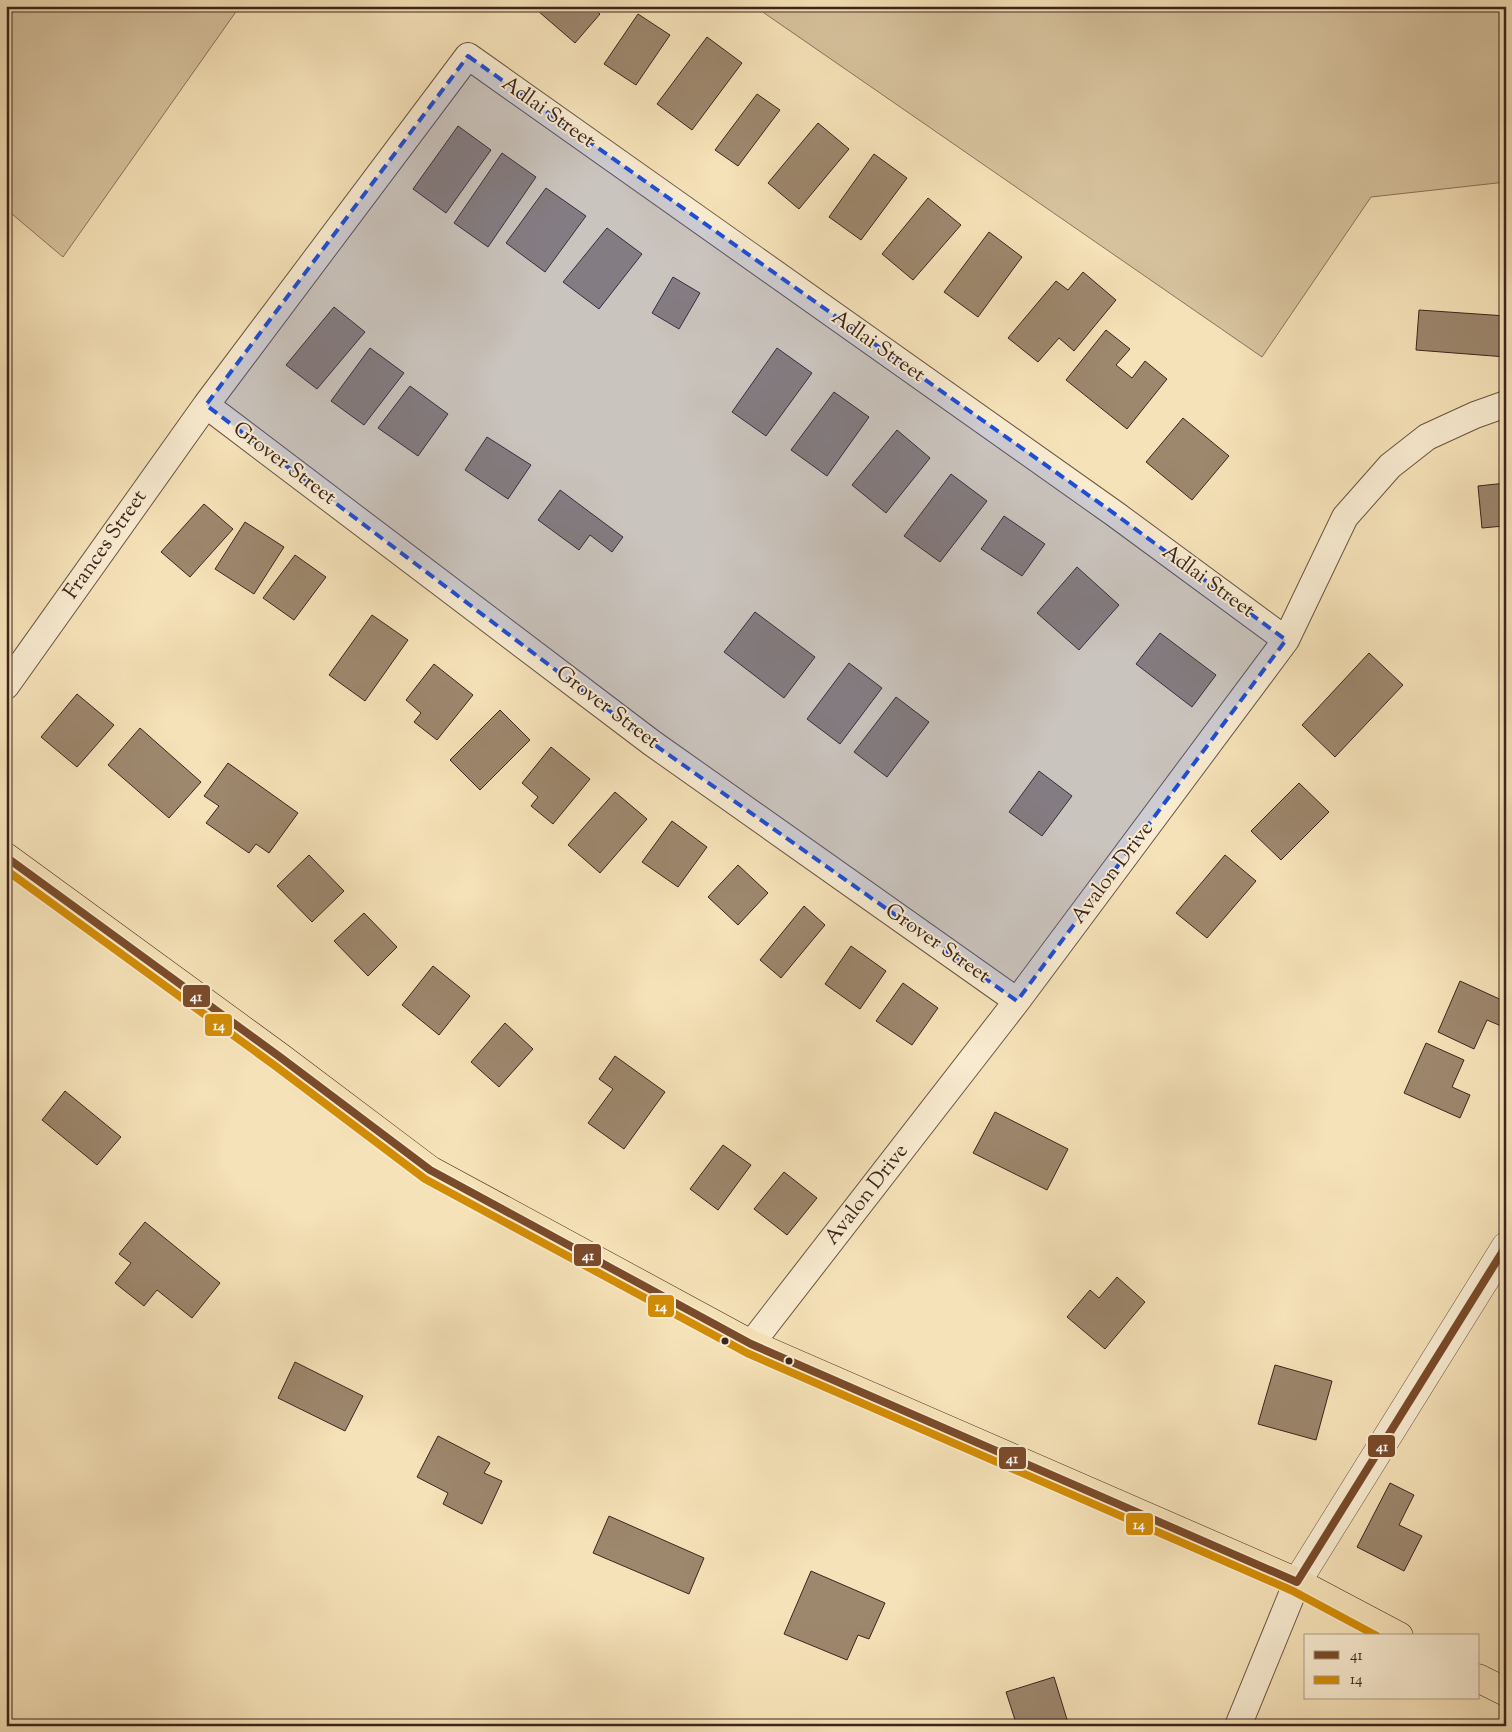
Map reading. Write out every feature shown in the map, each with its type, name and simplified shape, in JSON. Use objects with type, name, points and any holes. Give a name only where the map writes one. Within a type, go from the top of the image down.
[{"type":"main road","points":[[6,857],[272,1051],[430,1170],[751,1344],[1297,1582],[1395,1634]]},
{"type":"main road","points":[[1480,1679],[1506,1692]]},
{"type":"street","name":"Frances Street","points":[[6,686],[206,405],[468,56]]},
{"type":"street","name":"Adlai Street","points":[[468,56],[1115,514],[1286,640]]},
{"type":"street","name":"Avalon Drive","points":[[751,1344],[1017,1000],[1286,640],[1345,517],[1390,466],[1427,437],[1474,414],[1506,404]]},
{"type":"street","name":"Grover Street","points":[[206,405],[652,743],[1017,1000]]},
{"type":"street","points":[[1238,1726],[1297,1582],[1506,1246]]},
{"type":"highlighted area","points":[[468,56],[1115,514],[1286,640],[1017,1001],[652,743],[206,405]]},
{"type":"shaded area","points":[[6,6],[240,6],[63,257],[6,209]]},
{"type":"shaded area","points":[[754,6],[1506,6],[1506,182],[1371,197],[1262,357]]},
{"type":"building","points":[[542,6],[591,6],[600,14],[575,43],[538,11]]},
{"type":"building","points":[[638,14],[670,35],[636,85],[604,64]]},
{"type":"building","points":[[707,37],[742,63],[692,130],[657,104]]},
{"type":"building","points":[[757,94],[780,110],[738,166],[715,150]]},
{"type":"building","points":[[818,123],[849,149],[799,209],[768,183]]},
{"type":"building","points":[[458,126],[491,150],[446,213],[413,189]]},
{"type":"building","points":[[502,153],[536,177],[488,247],[454,223]]},
{"type":"building","points":[[874,154],[907,178],[861,240],[829,217]]},
{"type":"building","points":[[546,188],[586,216],[545,272],[506,243]]},
{"type":"building","points":[[928,198],[961,225],[913,280],[882,254]]},
{"type":"building","points":[[607,228],[642,254],[599,309],[563,282]]},
{"type":"building","points":[[989,232],[1022,257],[978,317],[944,292]]},
{"type":"building","points":[[1083,272],[1116,300],[1074,351],[1059,338],[1038,362],[1008,338],[1056,281],[1068,290]]},
{"type":"building","points":[[673,277],[700,293],[679,329],[652,313]]},
{"type":"building","points":[[334,307],[365,332],[317,389],[286,365]]},
{"type":"building","points":[[1419,310],[1506,316],[1506,357],[1416,350]]},
{"type":"building","points":[[1106,330],[1130,349],[1116,365],[1132,378],[1145,361],[1167,379],[1127,429],[1066,380]]},
{"type":"building","points":[[370,348],[404,373],[364,425],[331,401]]},
{"type":"building","points":[[777,348],[812,373],[766,436],[732,412]]},
{"type":"building","points":[[410,386],[448,414],[418,456],[378,428]]},
{"type":"building","points":[[834,392],[869,417],[827,476],[791,450]]},
{"type":"building","points":[[1183,418],[1229,456],[1192,500],[1146,462]]},
{"type":"building","points":[[897,430],[930,458],[886,513],[852,485]]},
{"type":"building","points":[[487,437],[531,465],[508,499],[465,470]]},
{"type":"building","points":[[951,474],[987,501],[940,562],[904,536]]},
{"type":"building","points":[[1506,483],[1506,540],[1504,526],[1482,528],[1478,486]]},
{"type":"building","points":[[560,490],[623,537],[612,552],[590,535],[579,550],[538,520]]},
{"type":"building","points":[[204,504],[233,529],[190,577],[161,552]]},
{"type":"building","points":[[1004,516],[1045,544],[1022,576],[981,549]]},
{"type":"building","points":[[245,522],[284,547],[254,594],[215,569]]},
{"type":"building","points":[[295,555],[326,577],[294,620],[263,598]]},
{"type":"building","points":[[1077,567],[1119,605],[1079,650],[1037,613]]},
{"type":"building","points":[[755,612],[815,657],[784,698],[724,652]]},
{"type":"building","points":[[372,615],[408,640],[365,701],[329,675]]},
{"type":"building","points":[[1160,633],[1216,675],[1192,707],[1136,664]]},
{"type":"building","points":[[1369,653],[1403,685],[1335,757],[1302,725]]},
{"type":"building","points":[[849,663],[882,688],[840,744],[807,719]]},
{"type":"building","points":[[434,664],[473,695],[437,740],[414,722],[421,713],[406,700]]},
{"type":"building","points":[[77,694],[114,725],[77,767],[41,737]]},
{"type":"building","points":[[896,697],[929,722],[887,777],[854,752]]},
{"type":"building","points":[[500,710],[530,740],[480,790],[450,760]]},
{"type":"building","points":[[140,728],[201,782],[169,818],[108,765]]},
{"type":"building","points":[[551,747],[590,779],[553,824],[531,806],[538,797],[522,783]]},
{"type":"building","points":[[228,763],[298,813],[269,853],[256,844],[249,853],[206,823],[219,806],[204,796]]},
{"type":"building","points":[[1039,771],[1072,796],[1042,836],[1009,812]]},
{"type":"building","points":[[1299,783],[1329,812],[1281,860],[1251,831]]},
{"type":"building","points":[[615,792],[647,819],[600,873],[568,845]]},
{"type":"building","points":[[672,821],[707,847],[678,887],[642,862]]},
{"type":"building","points":[[309,855],[344,891],[312,922],[277,886]]},
{"type":"building","points":[[1225,855],[1256,881],[1207,938],[1176,913]]},
{"type":"building","points":[[738,865],[768,893],[738,925],[708,897]]},
{"type":"building","points":[[804,906],[825,925],[781,978],[760,960]]},
{"type":"building","points":[[364,913],[397,947],[368,976],[334,941]]},
{"type":"building","points":[[851,946],[886,971],[860,1009],[825,984]]},
{"type":"building","points":[[433,966],[470,996],[439,1035],[402,1005]]},
{"type":"building","points":[[1460,981],[1506,1002],[1506,1028],[1487,1020],[1474,1049],[1438,1032]]},
{"type":"building","points":[[903,983],[938,1008],[912,1045],[876,1021]]},
{"type":"building","points":[[505,1023],[533,1049],[499,1087],[471,1062]]},
{"type":"building","points":[[1426,1043],[1464,1060],[1452,1087],[1470,1095],[1460,1118],[1404,1093]]},
{"type":"building","points":[[615,1056],[665,1092],[624,1149],[588,1123],[613,1089],[599,1079]]},
{"type":"building","points":[[65,1091],[121,1137],[97,1165],[42,1120]]},
{"type":"building","points":[[995,1112],[1068,1149],[1047,1190],[973,1153]]},
{"type":"building","points":[[723,1145],[751,1165],[718,1210],[690,1189]]},
{"type":"building","points":[[784,1172],[817,1198],[787,1235],[754,1209]]},
{"type":"building","points":[[145,1222],[220,1283],[192,1318],[157,1290],[144,1306],[115,1283],[131,1263],[119,1254]]},
{"type":"building","points":[[1117,1277],[1145,1302],[1105,1349],[1067,1317],[1090,1290],[1099,1298]]},
{"type":"building","points":[[295,1362],[363,1396],[345,1431],[278,1398]]},
{"type":"building","points":[[1275,1365],[1332,1381],[1316,1440],[1258,1424]]},
{"type":"building","points":[[438,1436],[490,1463],[484,1473],[502,1481],[482,1524],[443,1504],[448,1493],[417,1477]]},
{"type":"building","points":[[1390,1483],[1414,1495],[1399,1525],[1422,1536],[1404,1571],[1357,1547]]},
{"type":"building","points":[[609,1516],[704,1558],[689,1594],[593,1553]]},
{"type":"building","points":[[811,1571],[885,1603],[869,1639],[858,1635],[847,1660],[784,1634]]},
{"type":"building","points":[[1054,1677],[1069,1726],[1017,1726],[1006,1692]]},
{"type":"transit line","name":"41","points":[[6,857],[280,1057],[430,1170],[751,1344],[1297,1582],[1506,1246]]},
{"type":"transit line","name":"14","points":[[6,870],[274,1065],[425,1179],[747,1353],[1293,1591],[1373,1634]]}]
